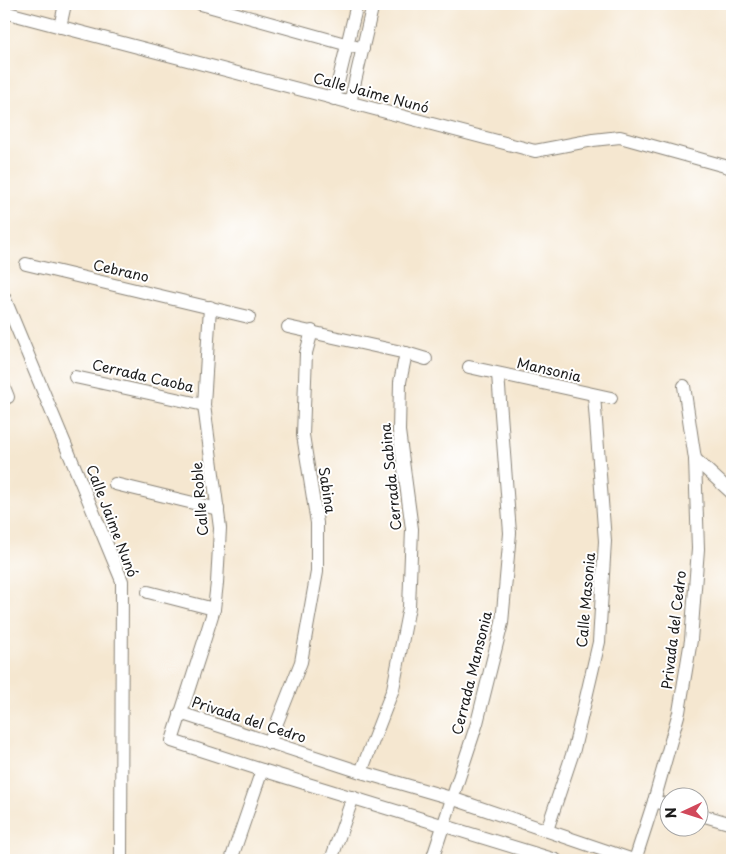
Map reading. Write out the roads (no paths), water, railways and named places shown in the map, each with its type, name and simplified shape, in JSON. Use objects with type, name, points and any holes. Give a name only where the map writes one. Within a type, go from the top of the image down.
[{"type":"street","points":[[60,27],[65,4]]},
{"type":"street","points":[[201,4],[363,50]]},
{"type":"street","points":[[334,99],[357,4]]},
{"type":"street","points":[[350,103],[373,4]]},
{"type":"street","name":"Calle Jaime Nunó","points":[[4,12],[535,152],[593,140],[620,137],[732,168]]},
{"type":"street","name":"Cebrano","points":[[26,264],[210,307]]},
{"type":"street","name":"Calle Jaime Nunó","points":[[4,297],[122,582],[122,860]]},
{"type":"street","points":[[210,307],[249,317]]},
{"type":"street","name":"Calle Roble","points":[[180,713],[214,609],[220,528],[204,405],[210,307]]},
{"type":"street","points":[[288,327],[312,331],[426,359]]},
{"type":"street","name":"Sabina","points":[[270,743],[301,662],[317,572],[317,523],[303,434],[306,353],[312,331]]},
{"type":"street","name":"Cerrada Sabina","points":[[361,772],[393,689],[409,607],[412,529],[399,431],[400,382],[406,353]]},
{"type":"street","name":"Mansonia","points":[[469,368],[611,398]]},
{"type":"street","name":"Cerrada Mansonia","points":[[432,860],[477,724],[502,623],[510,533],[498,374]]},
{"type":"street","name":"Cerrada Caoba","points":[[75,376],[204,405]]},
{"type":"street","name":"Privada del Cedro","points":[[556,860],[537,857],[444,825],[172,741],[180,713],[361,772],[452,798],[634,860],[654,801],[679,712],[690,640],[698,550],[695,459],[684,386]]},
{"type":"street","name":"Calle Masonia","points":[[547,830],[574,749],[599,642],[605,541],[594,395]]},
{"type":"street","points":[[695,459],[732,493]]},
{"type":"street","points":[[115,484],[218,509]]},
{"type":"street","points":[[148,592],[214,609]]},
{"type":"street","points":[[231,860],[262,770]]},
{"type":"street","points":[[331,860],[354,797]]},
{"type":"street","points":[[654,801],[658,802]]},
{"type":"street","points":[[708,817],[732,824]]}]
